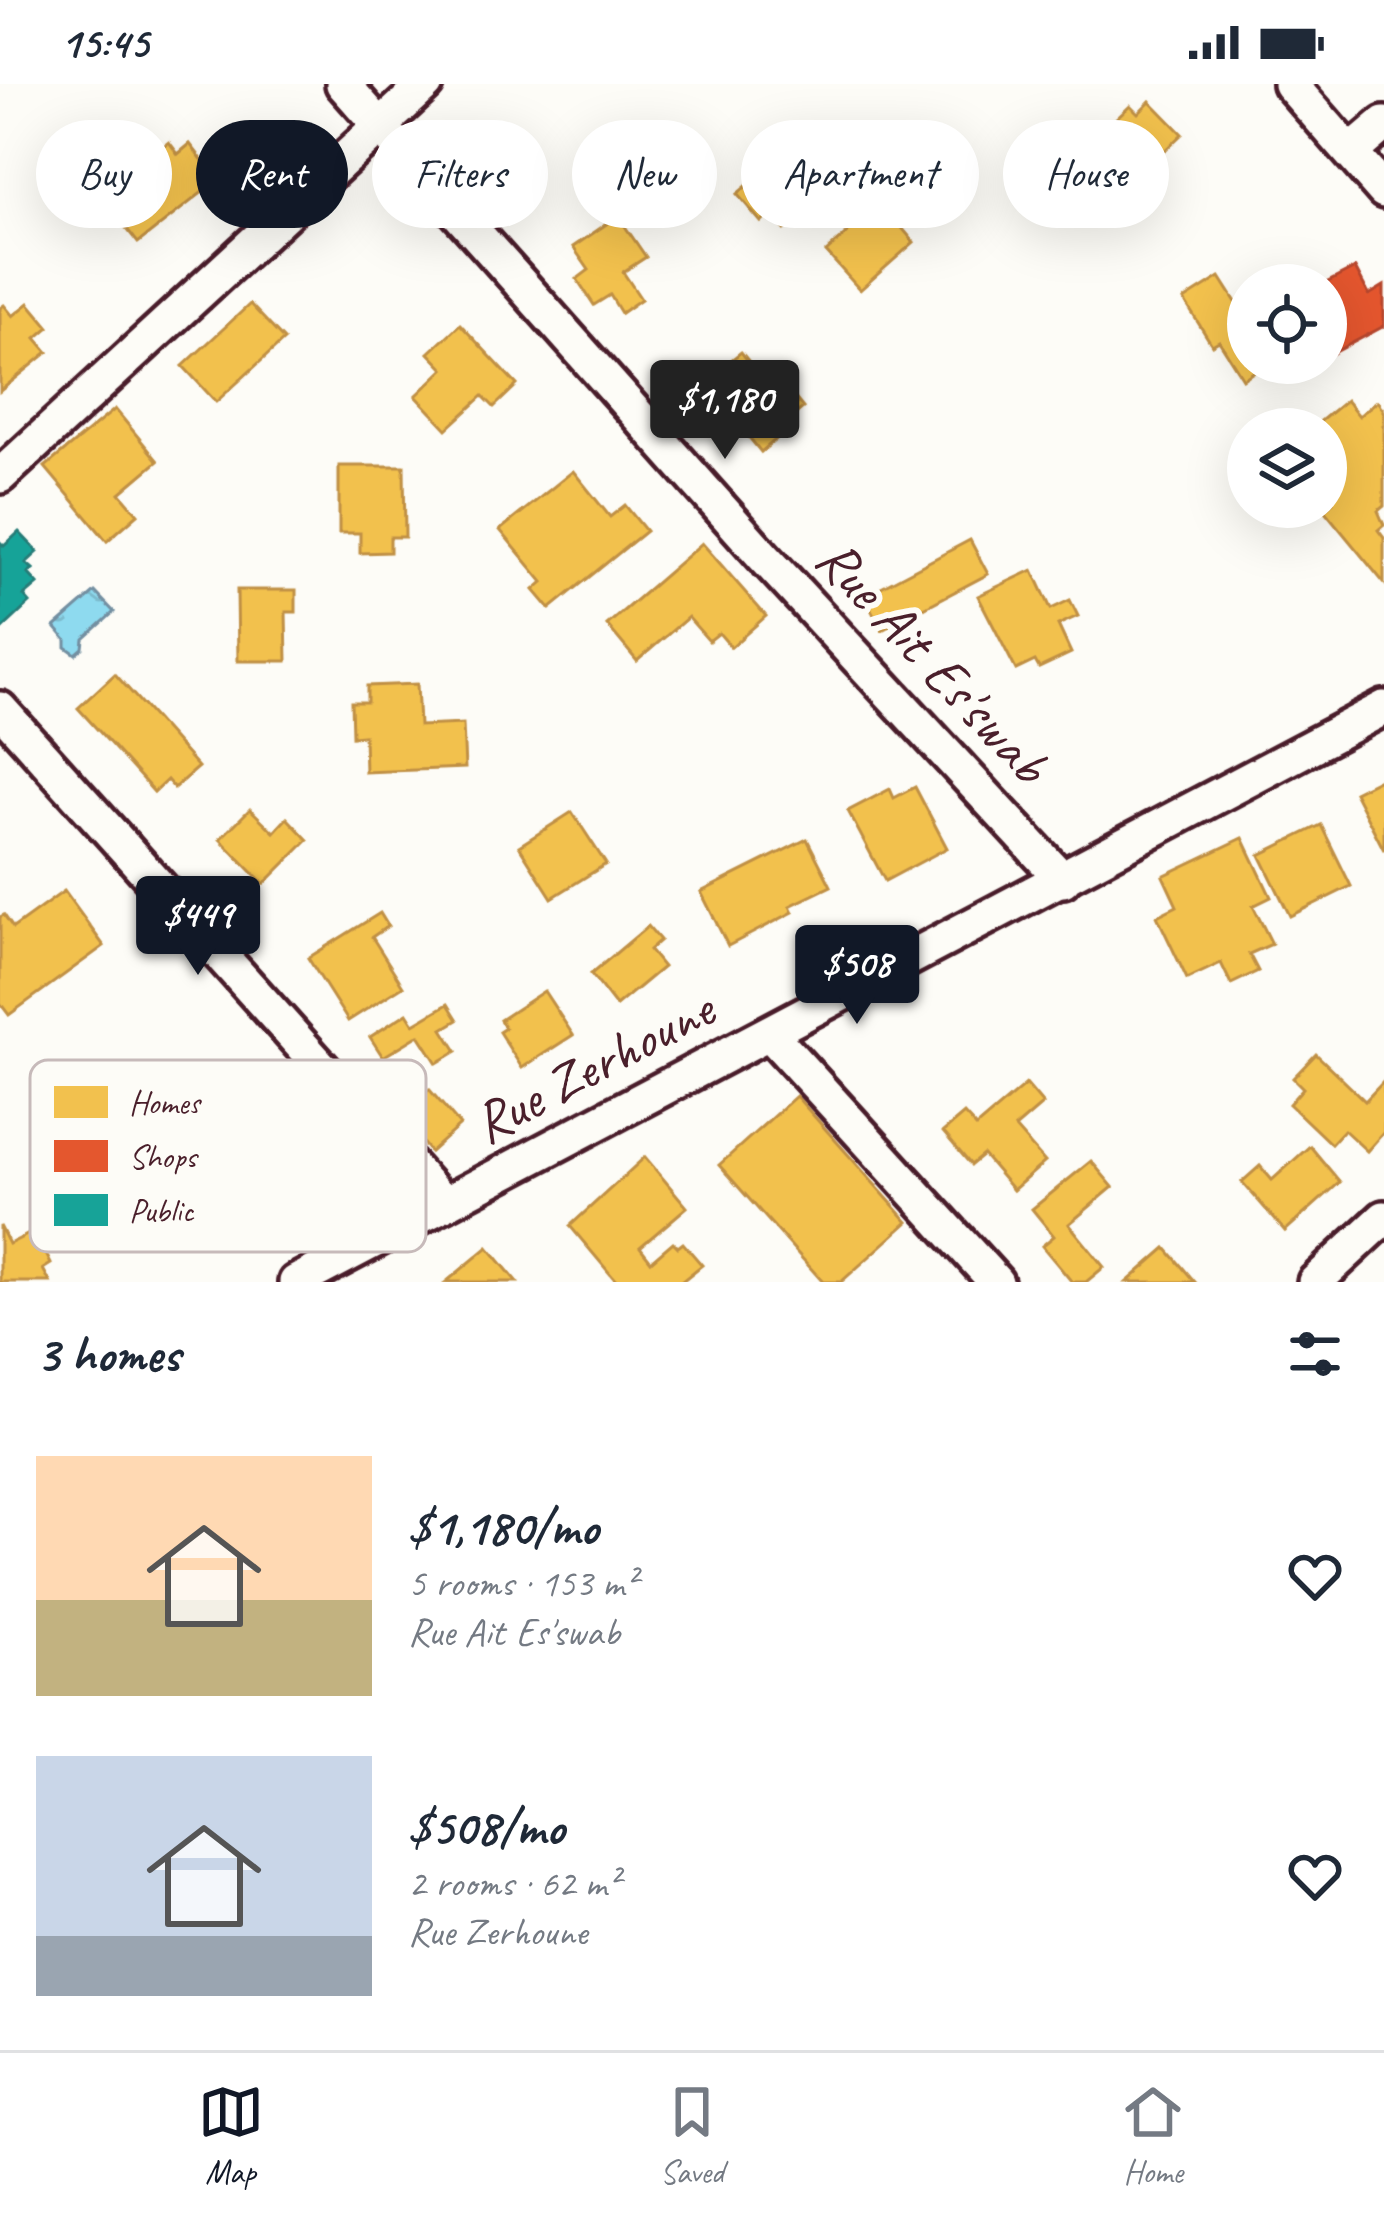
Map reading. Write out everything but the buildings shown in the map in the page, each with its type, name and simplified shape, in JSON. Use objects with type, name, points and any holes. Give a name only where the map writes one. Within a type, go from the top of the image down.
[{"type":"street","name":"Rue Ait Es'swab","points":[[343,84],[373,120]]},
{"type":"street","points":[[385,120],[426,84]]},
{"type":"street","points":[[1290,84],[1384,190]]},
{"type":"street","points":[[1351,152],[1384,124]]},
{"type":"street","points":[[0,476],[372,132]]},
{"type":"street","name":"Rue Ait Es'swab","points":[[469,228],[764,557],[1063,880]]},
{"type":"street","name":"Rue Zerhoune","points":[[426,1213],[1384,708]]},
{"type":"street","points":[[0,709],[315,1060]]},
{"type":"street","points":[[770,1034],[996,1282]]},
{"type":"street","points":[[426,1184],[444,1204]]},
{"type":"street","points":[[1315,1282],[1384,1218]]},
{"type":"street","name":"Rue Zerhoune","points":[[296,1282],[353,1252]]},
{"type":"water","points":[[95,592],[114,612],[84,639],[76,654],[55,627]]}]
